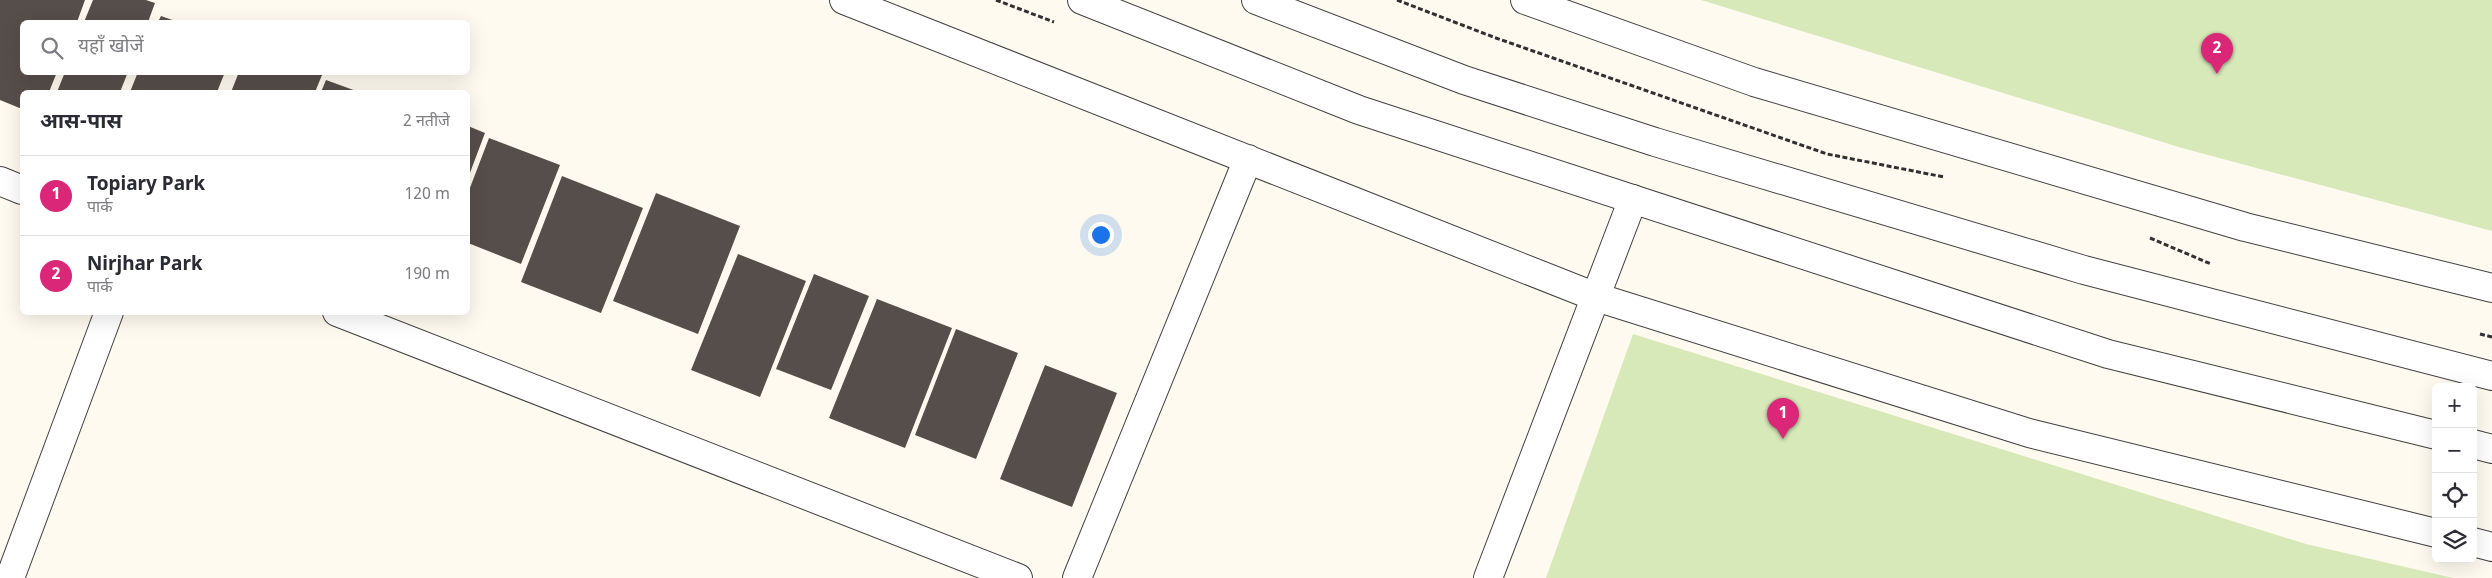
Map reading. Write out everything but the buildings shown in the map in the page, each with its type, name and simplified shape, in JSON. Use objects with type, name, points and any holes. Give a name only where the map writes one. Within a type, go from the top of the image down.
[{"type":"street","points":[[844,0],[1596,297],[2029,433],[2432,532]]},
{"type":"street","points":[[1256,0],[1464,80],[1655,142],[2084,270],[2492,376]]},
{"type":"street","points":[[1525,0],[1754,82],[2245,227],[2492,288]]},
{"type":"street","points":[[1092,2],[1359,110],[2108,354],[2432,434]]},
{"type":"street","points":[[1077,578],[1248,159]]},
{"type":"street","points":[[0,181],[20,189]]},
{"type":"street","points":[[1488,578],[1633,199]]},
{"type":"street","points":[[10,578],[108,315]]},
{"type":"street","points":[[346,315],[1018,578]]},
{"type":"street","points":[[2477,445],[2492,449]]},
{"type":"street","points":[[2477,543],[2492,547]]},
{"type":"green space","points":[[1701,0],[2492,0],[2492,231],[2182,148]]},
{"type":"green space","points":[[1633,334],[2306,544],[2453,578],[1546,578]]},
{"type":"place","name":"Nirjhar Park","points":[[2217,74]]},
{"type":"place","name":"Topiary Park","points":[[1783,439]]}]
